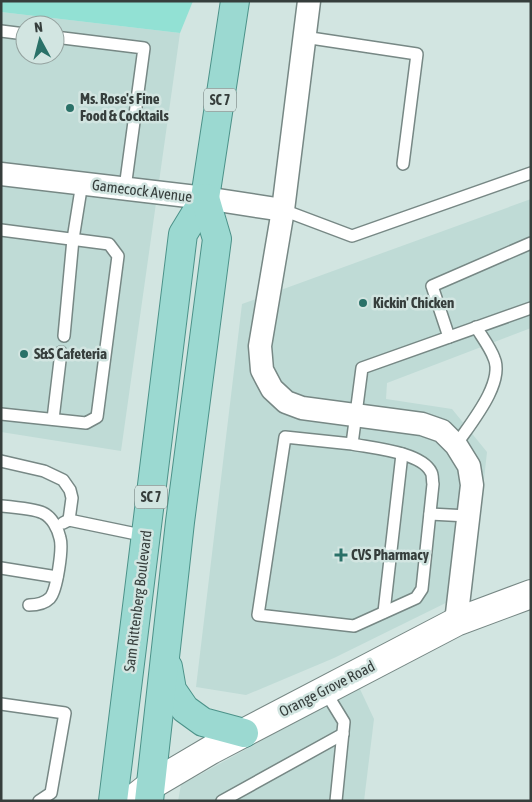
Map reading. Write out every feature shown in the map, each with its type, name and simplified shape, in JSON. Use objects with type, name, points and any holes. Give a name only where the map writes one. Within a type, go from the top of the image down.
[{"type":"main road","name":"Sam Rittenberg Boulevard","points":[[113,801],[183,234],[205,198],[235,1]]},
{"type":"main road","name":"Sam Rittenberg Boulevard","points":[[143,796],[166,653],[180,522],[217,239],[205,198]]},
{"type":"main road","points":[[166,653],[172,690],[185,709],[204,722],[244,733]]},
{"type":"street","points":[[309,1],[283,210],[260,346],[262,370],[272,389],[286,402],[302,408],[422,424],[442,431],[456,445],[469,466],[472,485],[456,622]]},
{"type":"street","name":"Gamecock Avenue","points":[[1,174],[205,198],[283,210]]},
{"type":"street","name":"Orange Grove Road","points":[[143,796],[211,750],[325,690],[456,622],[531,594]]},
{"type":"lane","points":[[1,31],[15,33]]},
{"type":"lane","points":[[65,38],[144,48],[125,188]]},
{"type":"lane","points":[[304,38],[417,54],[403,164]]},
{"type":"lane","points":[[283,210],[352,236],[531,173]]},
{"type":"lane","points":[[64,336],[73,239],[82,183]]},
{"type":"lane","points":[[1,230],[109,244],[118,256],[97,417],[86,423],[1,414]]},
{"type":"lane","points":[[449,337],[432,286],[531,243]]},
{"type":"lane","points":[[352,444],[362,368],[531,308]]},
{"type":"lane","points":[[456,445],[495,381],[497,369],[494,358],[476,327]]},
{"type":"lane","points":[[53,419],[61,352]]},
{"type":"lane","points":[[285,437],[352,444],[402,454],[422,461],[431,472],[433,484],[422,589],[416,598],[354,626],[258,615],[285,437]]},
{"type":"lane","points":[[384,612],[402,454]]},
{"type":"lane","points":[[1,462],[44,471],[63,480],[70,490],[72,498],[69,520]]},
{"type":"lane","points":[[1,506],[44,513],[57,526],[61,540],[53,594],[48,600],[38,605],[29,605]]},
{"type":"lane","points":[[430,514],[468,516]]},
{"type":"lane","points":[[57,526],[69,520],[146,536]]},
{"type":"lane","points":[[1,568],[57,577]]},
{"type":"lane","points":[[325,690],[344,722],[336,801]]},
{"type":"lane","points":[[1,704],[65,713],[51,792],[39,801]]},
{"type":"lane","points":[[222,801],[343,734]]},
{"type":"shaded area","points":[[1,12],[27,15],[15,15],[15,65],[65,65],[65,20],[180,33],[121,451],[1,432]]},
{"type":"shaded area","points":[[531,199],[531,328],[387,383],[386,399],[452,409],[487,452],[472,590],[334,658],[246,695],[196,687],[242,304]]},
{"type":"shaded area","points":[[359,687],[374,719],[364,801],[178,801],[181,785]]},
{"type":"green space","points":[[1,1],[193,1],[180,33],[65,20],[65,15],[27,15],[1,12]]},
{"type":"place","name":"Ms. Rose's Fine Food & Cocktails","points":[[70,108]]},
{"type":"place","name":"Kickin' Chicken","points":[[363,303]]},
{"type":"place","name":"S&S Cafeteria","points":[[24,354]]},
{"type":"place","name":"CVS Pharmacy","points":[[341,555]]}]
